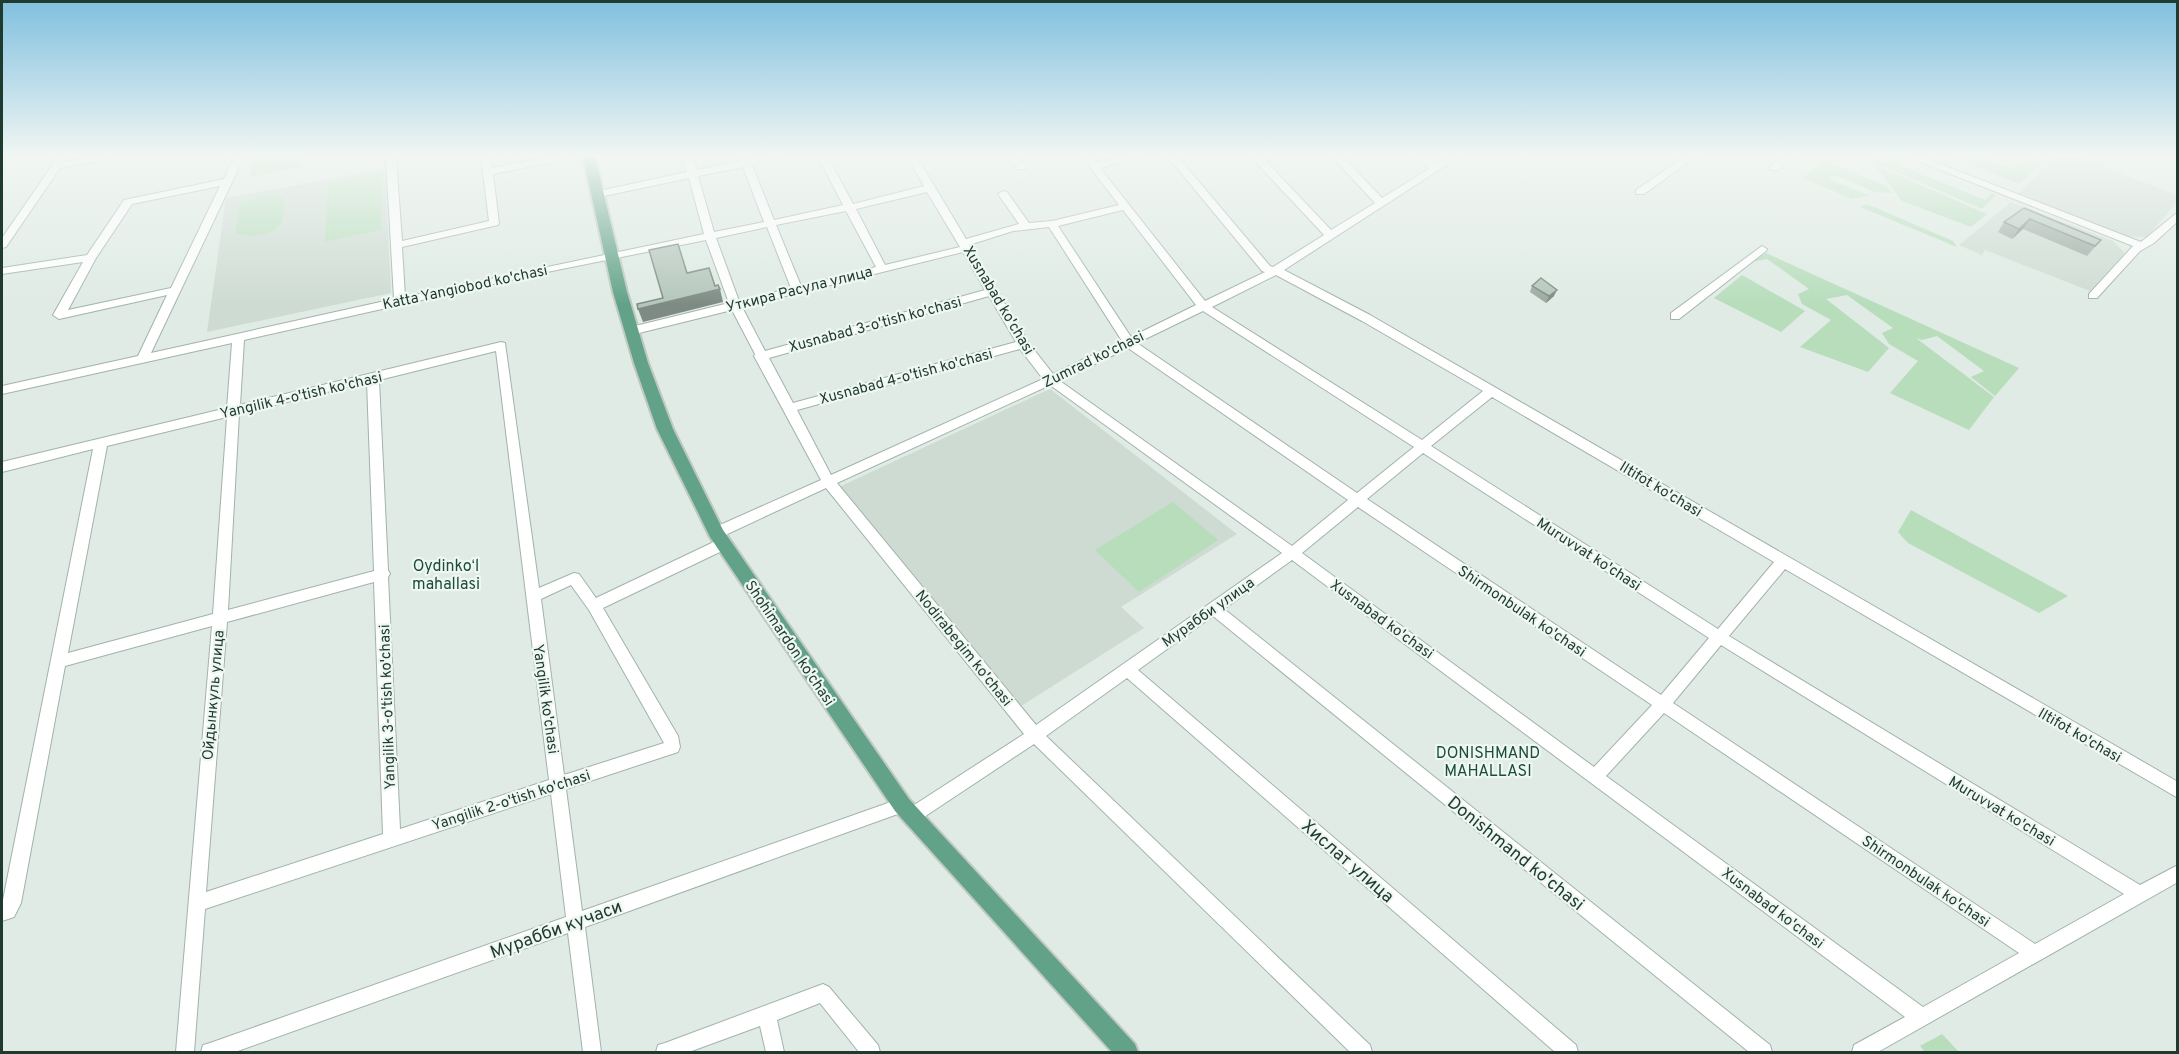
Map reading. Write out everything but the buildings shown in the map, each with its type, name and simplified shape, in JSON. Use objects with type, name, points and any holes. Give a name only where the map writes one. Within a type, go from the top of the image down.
[{"type":"main road","name":"Shohimardon ko'chasi","points":[[601,206],[611,255],[631,331],[665,429],[720,539],[907,811],[1126,1053]]},
{"type":"street","points":[[2,244],[28,206]]},
{"type":"street","points":[[125,206],[91,258],[59,315],[176,290]]},
{"type":"street","points":[[142,358],[216,206]]},
{"type":"street","points":[[394,206],[400,301]]},
{"type":"street","points":[[396,245],[494,223],[492,206]]},
{"type":"street","name":"Nodirabegim ko'chasi","points":[[702,206],[735,305],[828,481],[1035,735],[1363,1053]]},
{"type":"street","points":[[765,206],[797,290]]},
{"type":"street","name":"Katta Yangiobod ko'chasi","points":[[2,390],[611,255],[854,206]]},
{"type":"street","name":"Xusnabad ko'chasi","points":[[941,206],[1023,344],[1050,380],[1596,776],[1922,1018]]},
{"type":"street","points":[[1011,206],[1025,225]]},
{"type":"street","name":"Iltifot ko'chasi","points":[[1214,206],[1266,269],[1284,273],[1366,318],[2178,791]]},
{"type":"street","points":[[1302,206],[1330,236]]},
{"type":"street","name":"Zumrad ko'chasi","points":[[720,539],[828,481],[1129,343],[1275,271],[1376,206]]},
{"type":"street","points":[[2040,206],[2142,246]]},
{"type":"street","points":[[851,207],[882,269]]},
{"type":"street","name":"Уткира Расула улица","points":[[631,331],[882,269],[966,246],[1025,225],[1052,224],[1125,207]]},
{"type":"street","name":"Muruvvat ko'chasi","points":[[1125,207],[1203,306],[1719,637],[2140,895]]},
{"type":"street","points":[[2093,296],[2136,249],[2178,215]]},
{"type":"street","name":"Shirmonbulak ko'chasi","points":[[1052,224],[1129,343],[1358,500],[2035,954]]},
{"type":"street","points":[[1675,316],[1762,249]]},
{"type":"street","points":[[2,271],[91,258]]},
{"type":"street","name":"Xusnabad 3-o'tish ko'chasi","points":[[760,356],[991,292]]},
{"type":"street","name":"Ойдынкуль улица","points":[[185,1053],[220,617],[238,337]]},
{"type":"street","name":"Xusnabad 4-o'tish ko'chasi","points":[[788,408],[1023,344]]},
{"type":"street","name":"Yangilik 4-o'tish ko'chasi","points":[[2,467],[501,346]]},
{"type":"street","name":"Yangilik ko'chasi","points":[[501,346],[592,1053]]},
{"type":"street","name":"Yangilik 3-o'tish ko'chasi","points":[[373,377],[383,574],[392,840]]},
{"type":"street","name":"Мурабби улица","points":[[907,811],[1035,735],[1292,554],[1491,391]]},
{"type":"street","points":[[2,913],[8,911],[12,903],[101,443]]},
{"type":"street","points":[[594,606],[720,539]]},
{"type":"street","points":[[1596,776],[1662,705],[1783,561]]},
{"type":"street","points":[[58,662],[383,574]]},
{"type":"street","name":"Yangilik 2-o'tish ko'chasi","points":[[196,904],[673,745],[594,606],[573,578],[532,597]]},
{"type":"street","name":"Donishmand ko'chasi","points":[[1213,608],[1764,1053]]},
{"type":"street","name":"Хислат улица","points":[[1127,669],[1569,1053]]},
{"type":"street","name":"Мурабби кучаси","points":[[210,1053],[575,922],[907,811]]},
{"type":"street","points":[[1861,1053],[2178,873]]},
{"type":"street","points":[[664,1053],[823,993],[870,1053]]},
{"type":"street","points":[[766,1014],[775,1053]]},
{"type":"shaded area","points":[[225,206],[387,206],[391,293],[207,332]]},
{"type":"shaded area","points":[[2006,206],[2022,206],[2113,241],[2125,253],[2090,291],[1985,250],[1982,255],[1959,245]]},
{"type":"shaded area","points":[[2052,206],[2173,206],[2147,237],[2127,236]]},
{"type":"shaded area","points":[[1050,389],[1237,534],[1121,607],[1144,628],[1018,708],[839,487]]},
{"type":"green space","points":[[240,206],[284,206],[281,223],[272,231],[253,236],[235,232]]},
{"type":"green space","points":[[327,206],[381,206],[381,230],[325,242]]},
{"type":"green space","points":[[1872,206],[1953,241],[1957,247],[1860,207]]},
{"type":"green space","points":[[1916,206],[1969,206],[1987,214],[1971,227]]},
{"type":"green space","points":[[1766,253],[2019,368],[1995,396],[1971,377],[1984,371],[1937,336],[1922,340],[1916,338],[1994,397],[1969,430],[1890,393],[1918,361],[1889,344],[1882,333],[1893,328],[1847,295],[1826,299],[1889,348],[1868,372],[1800,347],[1831,320],[1802,304],[1798,294],[1809,289],[1767,259],[1752,262]]},
{"type":"green space","points":[[1742,275],[1805,311],[1781,332],[1714,298]]},
{"type":"green space","points":[[1173,502],[1218,540],[1139,592],[1095,550]]},
{"type":"green space","points":[[1911,510],[2068,596],[2039,613],[1908,543],[1898,532]]},
{"type":"green space","points":[[1942,1034],[1959,1052],[1925,1052],[1920,1046]]},
{"type":"district","name":"Oydinkoʻl mahallasi","points":[[446,574]]},
{"type":"district","name":"DONISHMAND MAHALLASI","points":[[1488,761]]}]
